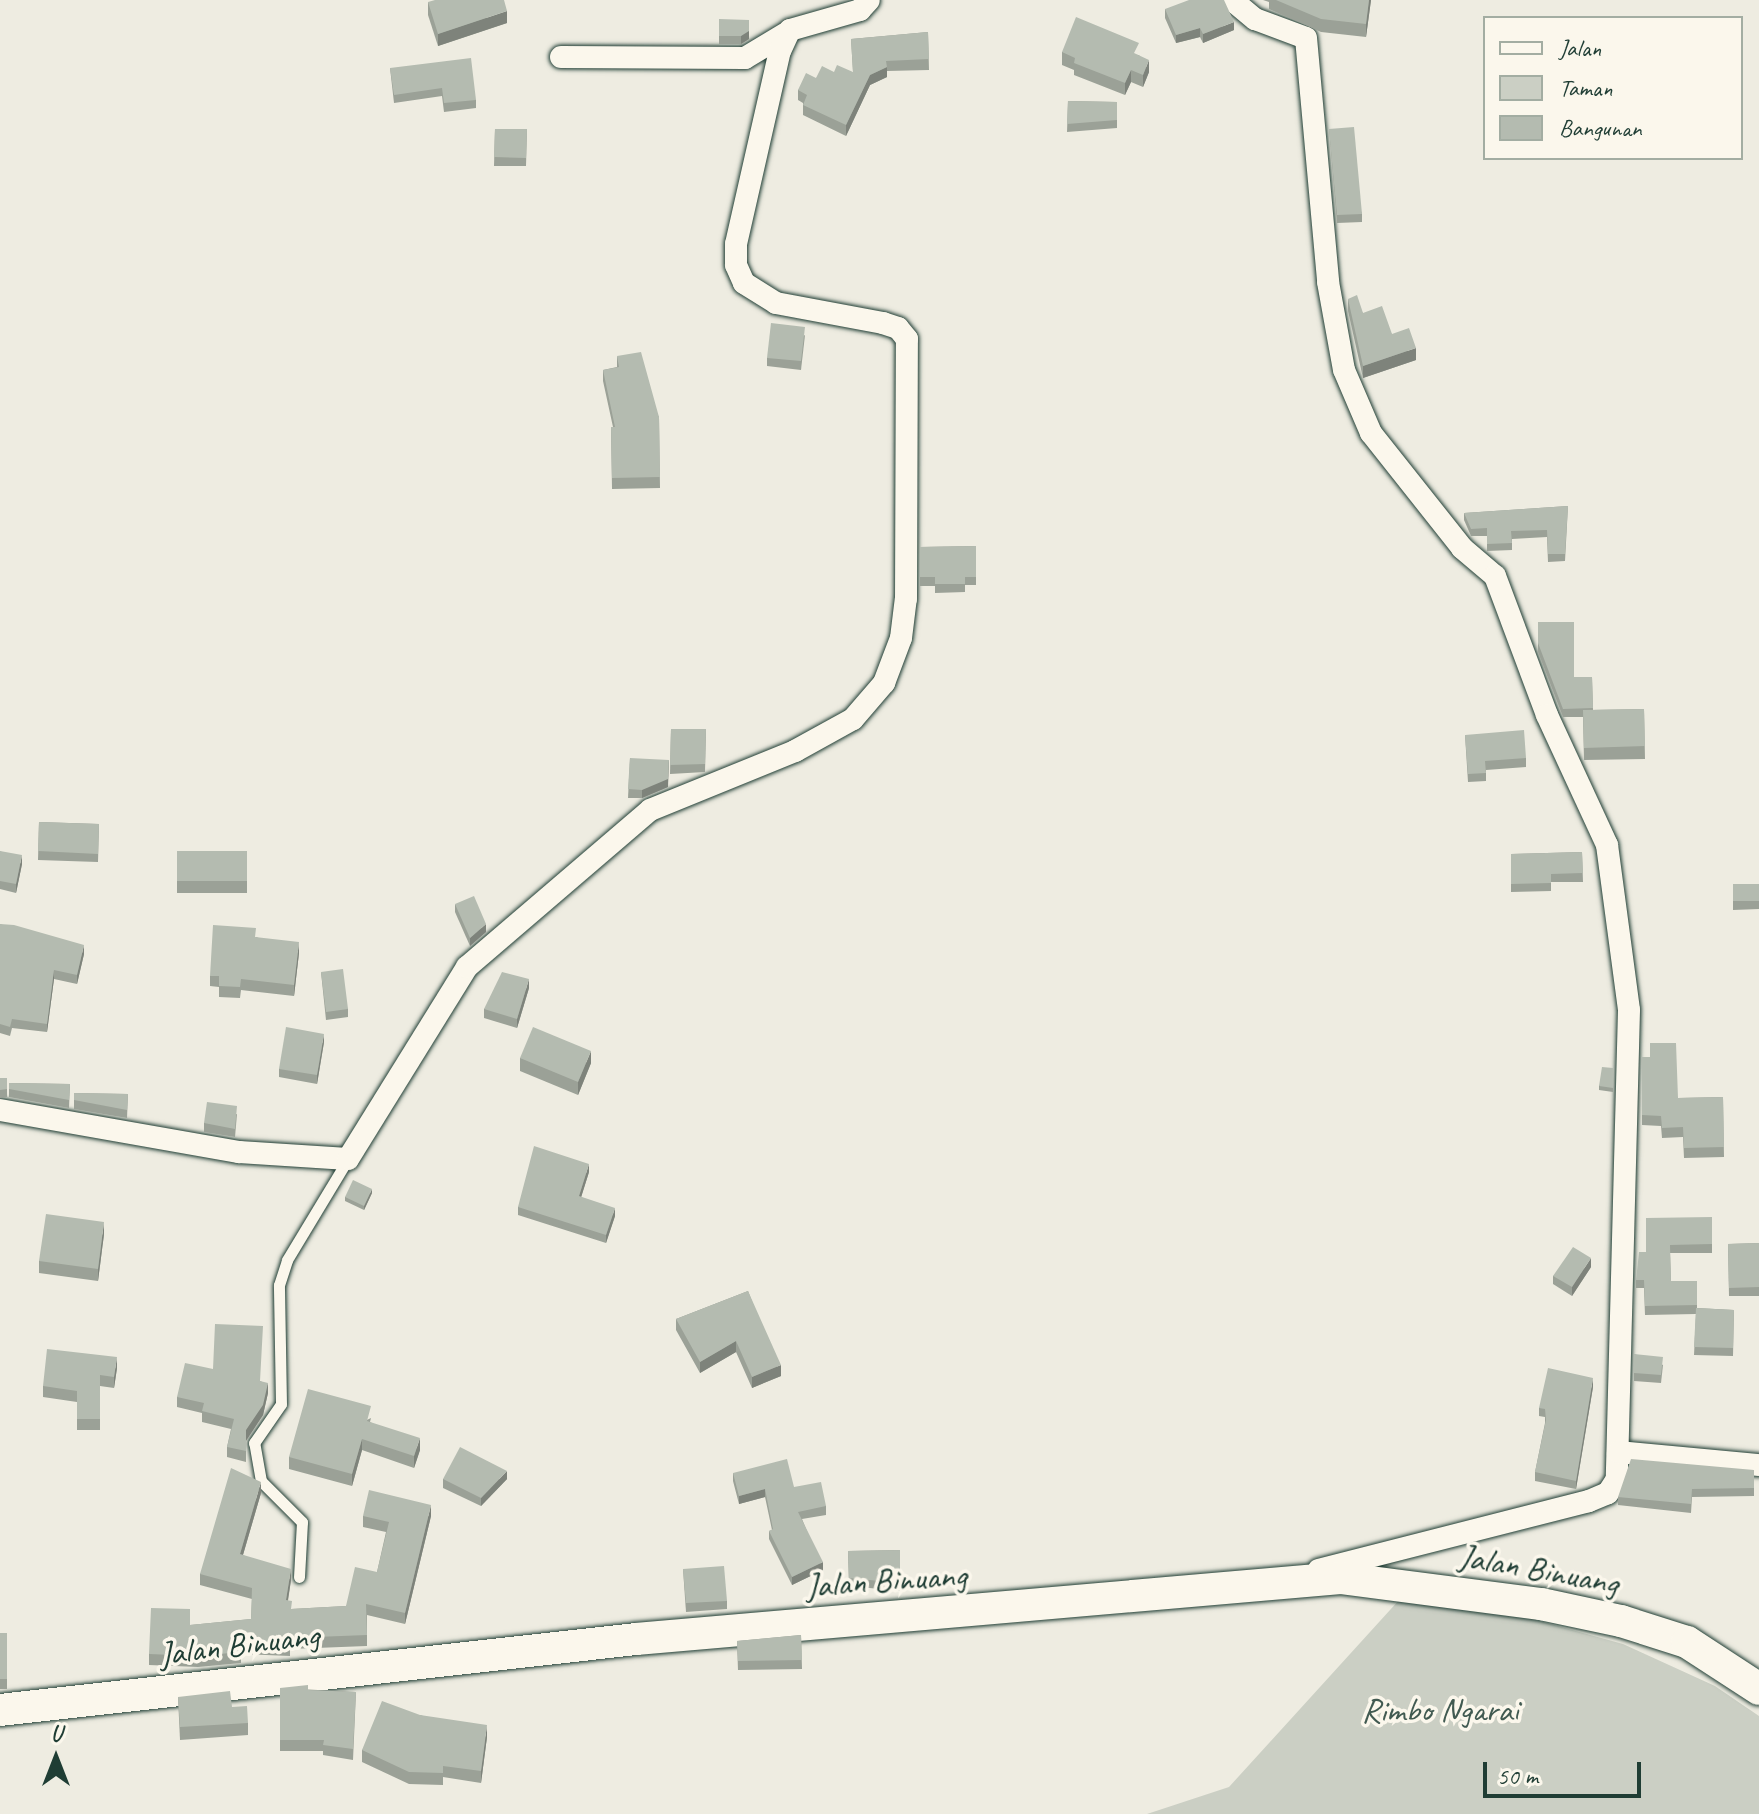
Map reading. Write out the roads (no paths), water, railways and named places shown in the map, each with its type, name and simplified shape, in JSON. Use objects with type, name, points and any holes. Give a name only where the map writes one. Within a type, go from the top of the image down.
[{"type":"main road","name":"Jalan Binuang","points":[[0,1710],[457,1658],[1283,1579],[1340,1578],[1442,1589],[1621,1621],[1687,1642],[1759,1689]]},
{"type":"street","points":[[561,57],[745,58],[771,47],[790,30],[860,10],[869,0]]},
{"type":"street","points":[[1232,0],[1255,19],[1306,38],[1328,282],[1344,370],[1371,433],[1462,548],[1495,576],[1547,715],[1607,845],[1629,1010],[1617,1479],[1608,1493],[1589,1501],[1283,1579]]},
{"type":"street","points":[[0,1110],[239,1152],[348,1159],[467,967],[650,810],[795,751],[853,719],[889,672],[901,638],[906,599],[907,339],[898,328],[883,323],[776,303],[744,283],[736,265],[774,63],[790,30]]},
{"type":"street","points":[[1618,1452],[1759,1465]]},
{"type":"lane","points":[[299,1577],[302,1522],[261,1481],[254,1443],[281,1404],[279,1285],[287,1260],[348,1159]]},
{"type":"park label","name":"Rimbo Ngarai","points":[[1440,1710]]}]
